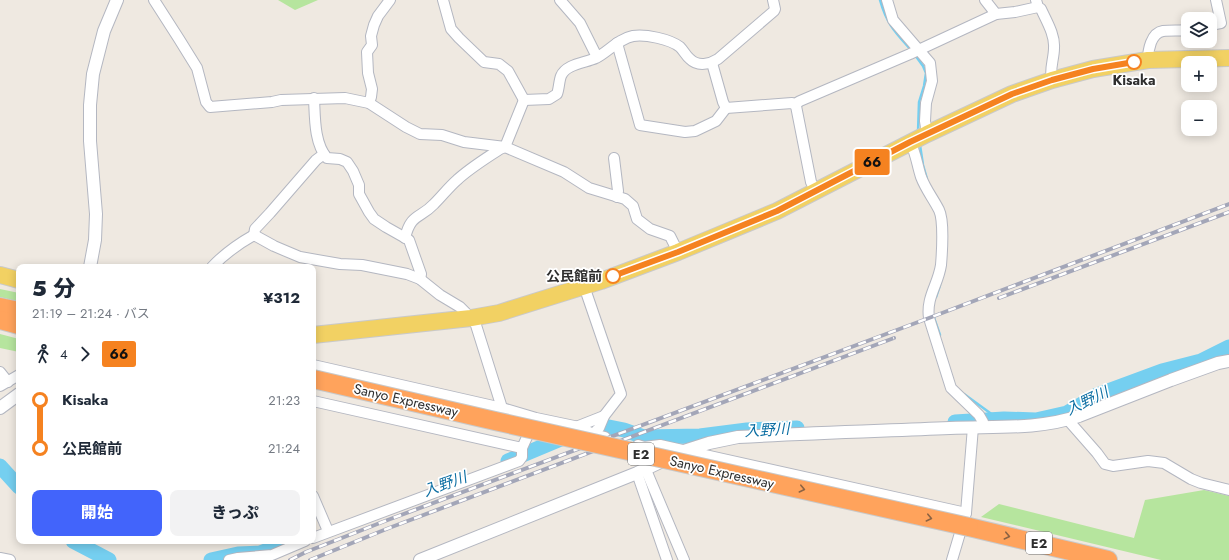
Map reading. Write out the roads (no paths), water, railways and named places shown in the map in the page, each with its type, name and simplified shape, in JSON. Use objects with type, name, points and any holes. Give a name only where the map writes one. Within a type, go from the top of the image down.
[{"type":"highway","points":[[0,307],[16,310]]},
{"type":"highway","points":[[0,320],[16,324]]},
{"type":"highway","name":"Sanyo Expressway","points":[[316,380],[503,423],[967,526],[1108,560]]},
{"type":"highway","name":"Sanyo Expressway","points":[[316,393],[967,526],[1057,560]]},
{"type":"main road","points":[[316,335],[471,318],[499,313],[584,286],[678,252],[777,211],[920,138],[1012,94],[1052,80],[1093,69],[1148,60],[1229,58]]},
{"type":"main road","points":[[0,275],[16,279]]},
{"type":"street","points":[[91,264],[95,240],[96,214],[90,141],[90,105],[93,74],[103,38],[117,0]]},
{"type":"street","points":[[154,0],[197,68],[206,102],[210,107],[314,98],[345,98],[369,104],[420,134],[442,135],[464,142],[505,147],[564,172],[589,188],[625,200],[633,206],[637,219],[650,229],[670,236],[678,252]]},
{"type":"street","points":[[369,104],[372,97],[372,89],[368,73],[367,52],[372,45],[371,36],[374,25],[378,16],[390,0]]},
{"type":"street","points":[[443,0],[451,29],[484,62],[499,64],[508,71],[524,100]]},
{"type":"street","points":[[560,0],[580,23],[597,57]]},
{"type":"street","points":[[524,100],[550,99],[557,94],[561,76],[566,70],[574,65],[597,57],[617,43],[631,36],[656,38],[679,47],[695,63],[712,63],[774,11],[773,0]]},
{"type":"street","points":[[887,0],[893,20],[908,39],[915,52],[930,63],[932,81],[926,103],[925,121],[915,151],[925,187],[941,215],[941,265],[938,279],[929,300],[929,318],[950,388],[980,423],[967,526],[954,559]]},
{"type":"street","points":[[985,0],[996,14]]},
{"type":"street","points":[[1216,0],[1221,23],[1217,24]]},
{"type":"street","points":[[617,43],[640,125],[685,132],[695,130],[716,121],[726,108],[792,102],[795,104],[915,52],[996,14],[1015,12],[1037,4],[1041,9],[1053,36],[1053,65],[1050,72],[1052,80]]},
{"type":"street","points":[[1148,60],[1148,50],[1157,33],[1162,31],[1181,30]]},
{"type":"street","points":[[712,63],[726,108]]},
{"type":"street","points":[[314,98],[315,131],[324,154],[327,158],[340,159],[347,162],[359,185],[359,194],[369,212],[380,223],[409,240],[421,274],[420,279]]},
{"type":"street","points":[[405,238],[409,225],[413,220],[433,206],[441,196],[469,170],[505,147],[524,100]]},
{"type":"street","points":[[795,104],[812,182],[816,192]]},
{"type":"street","points":[[254,235],[255,229],[270,214],[316,160],[324,154]]},
{"type":"street","points":[[614,158],[618,191],[617,197]]},
{"type":"street","points":[[215,264],[238,244],[254,235]]},
{"type":"street","points":[[254,235],[274,246],[300,257],[340,264],[362,265],[407,274],[420,279],[440,295],[460,307],[474,322],[502,408]]},
{"type":"street","points":[[584,286],[621,394],[591,427]]},
{"type":"street","points":[[420,560],[642,471],[684,451],[709,443],[738,437],[980,423],[1022,427],[1068,420],[1171,380],[1218,363],[1229,361]]},
{"type":"street","points":[[316,366],[502,408],[536,418],[591,427],[644,447],[660,446],[684,451],[967,526]]},
{"type":"street","points":[[0,372],[4,384],[16,376]]},
{"type":"street","points":[[0,408],[16,396]]},
{"type":"street","points":[[316,402],[522,453]]},
{"type":"street","points":[[316,536],[326,528],[520,461],[536,418]]},
{"type":"street","points":[[1068,420],[1105,464],[1113,466],[1148,461],[1164,463],[1191,479],[1229,490]]},
{"type":"street","points":[[642,471],[667,560]]},
{"type":"street","points":[[642,471],[684,560]]},
{"type":"street","points":[[316,503],[326,528]]},
{"type":"street","points":[[229,560],[272,555],[298,544]]},
{"type":"street","points":[[0,558],[10,560]]},
{"type":"waterway","points":[[880,0],[889,22],[912,51]]},
{"type":"waterway","points":[[915,55],[926,73],[919,102],[918,132]]},
{"type":"waterway","points":[[920,145],[927,179]]},
{"type":"waterway","points":[[936,297],[940,285]]},
{"type":"waterway","points":[[933,315],[940,335]]},
{"type":"waterway","name":"入野川","points":[[955,422],[1004,419],[1036,420],[1067,413],[1097,395],[1162,371],[1201,361],[1229,347]]},
{"type":"waterway","points":[[964,394],[997,418],[1004,419]]},
{"type":"waterway","name":"入野川","points":[[508,461],[594,425],[624,430],[644,437],[700,436],[747,430],[797,428]]},
{"type":"waterway","name":"入野川","points":[[0,466],[16,484]]},
{"type":"waterway","name":"入野川","points":[[79,544],[109,560]]},
{"type":"waterway","name":"入野川","points":[[211,560],[238,554],[260,553],[284,544]]},
{"type":"railway","points":[[290,560],[306,552],[385,521],[929,318],[1229,204]]},
{"type":"railway","points":[[999,298],[1229,212]]},
{"type":"railway","points":[[310,560],[389,528],[894,338]]},
{"type":"place","name":"Kisaka","points":[[1134,62]]},
{"type":"place","name":"公民館前","points":[[613,276]]}]
